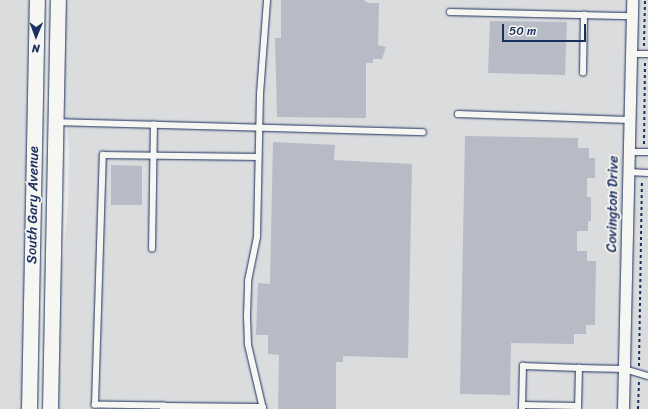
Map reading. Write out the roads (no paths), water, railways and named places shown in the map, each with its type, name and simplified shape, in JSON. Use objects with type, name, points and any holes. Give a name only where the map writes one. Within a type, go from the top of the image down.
[{"type":"main road","name":"South Gary Avenue","points":[[29,409],[37,0]]},
{"type":"main road","name":"South Gary Avenue","points":[[50,409],[58,0]]},
{"type":"street","name":"Covington Drive","points":[[623,409],[632,0]]},
{"type":"lane","points":[[258,157],[153,158],[103,155],[95,407],[263,408],[247,335],[248,281],[257,237],[259,127],[267,0]]},
{"type":"lane","points":[[450,12],[632,16]]},
{"type":"lane","points":[[583,72],[584,15]]},
{"type":"lane","points":[[631,54],[646,54]]},
{"type":"lane","points":[[458,114],[629,120]]},
{"type":"lane","points":[[56,122],[423,132]]},
{"type":"lane","points":[[152,249],[154,125]]},
{"type":"lane","points":[[629,152],[646,152]]},
{"type":"lane","points":[[628,172],[645,173]]},
{"type":"lane","points":[[579,368],[578,408],[522,407],[523,366],[624,369],[648,376]]}]
